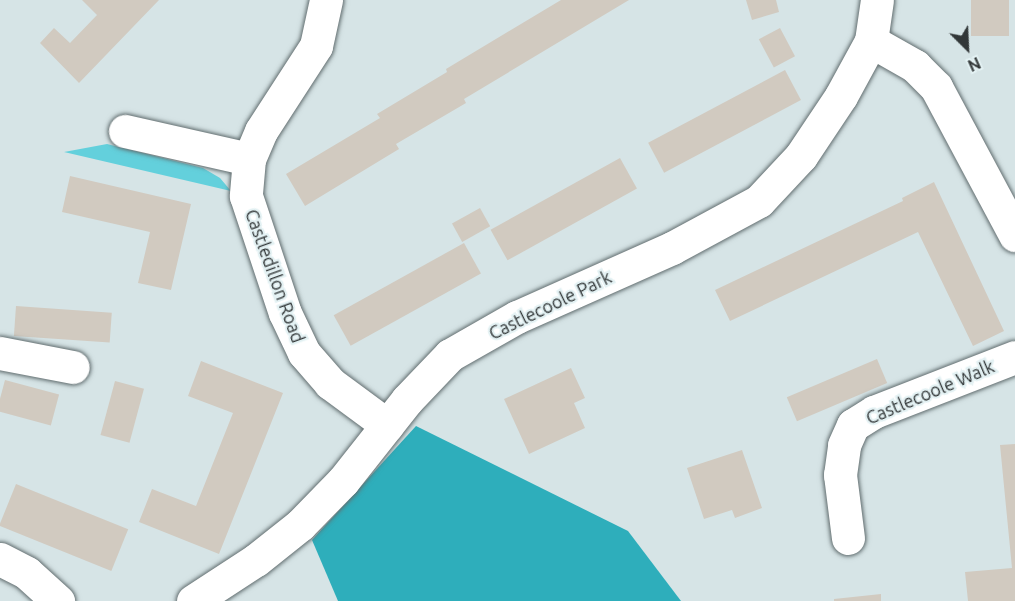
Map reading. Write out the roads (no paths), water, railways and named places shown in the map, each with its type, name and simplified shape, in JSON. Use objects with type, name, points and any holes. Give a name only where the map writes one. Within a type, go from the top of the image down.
[{"type":"street","name":"Castledillon Road","points":[[326,0],[316,46],[261,131],[249,159],[248,202],[285,313],[304,353],[330,383],[387,425]]},
{"type":"street","name":"Castlecoole Park","points":[[193,601],[256,560],[300,525],[343,482],[387,425],[450,355],[517,317],[672,248],[759,201],[801,156],[841,96],[871,41],[877,0]]},
{"type":"street","points":[[871,41],[915,66],[936,87],[1015,235]]},
{"type":"street","points":[[125,130],[249,159]]},
{"type":"street","points":[[0,353],[73,367]]},
{"type":"street","name":"Castlecoole Walk","points":[[848,538],[840,475],[843,445],[853,425],[874,412],[1015,357]]},
{"type":"street","points":[[0,559],[27,573],[58,601]]}]
